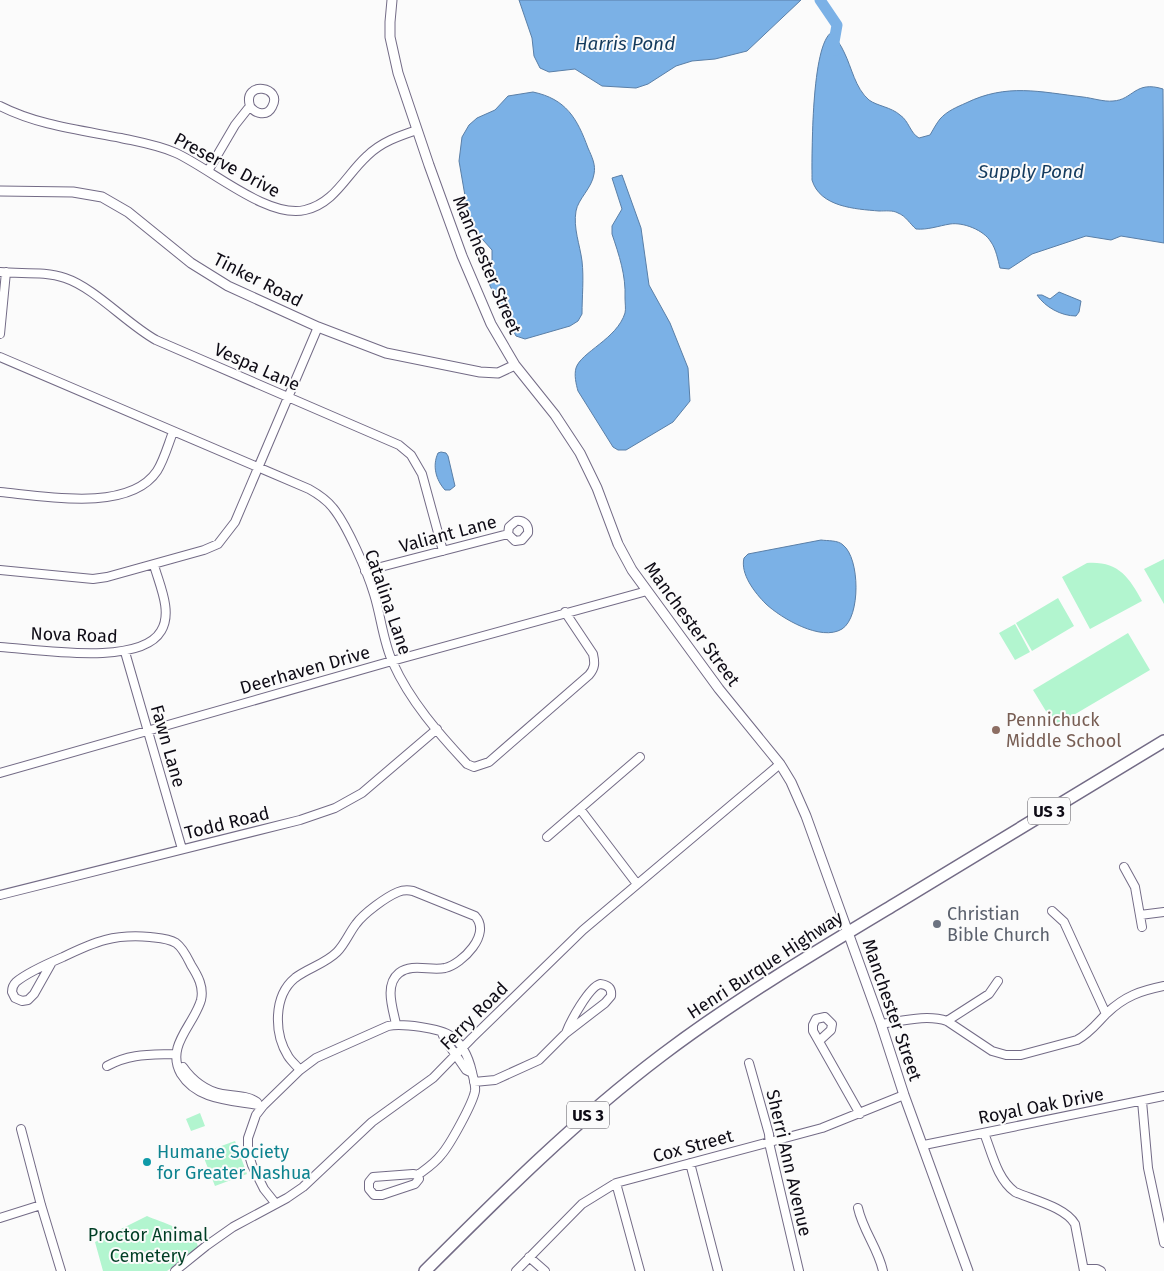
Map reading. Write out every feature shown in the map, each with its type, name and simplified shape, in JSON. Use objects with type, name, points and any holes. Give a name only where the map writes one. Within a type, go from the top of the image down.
[{"type":"main road","name":"Henri Burque Highway","points":[[425,1271],[508,1187],[557,1141],[625,1084],[672,1048],[721,1014],[847,933],[1164,741]]},
{"type":"street","name":"Manchester Street","points":[[392,0],[390,22],[394,58],[417,130],[479,297],[491,324],[515,365],[555,415],[576,446],[594,480],[623,554],[632,570],[719,689],[780,764],[791,782],[806,816],[968,1271]]},
{"type":"street","name":"Preserve Drive","points":[[0,106],[39,121],[161,147],[181,156],[268,206],[290,211],[304,210],[329,199],[365,157],[379,146],[394,138],[417,130]]},
{"type":"street","points":[[208,171],[235,125],[250,106]]},
{"type":"street","name":"Tinker Road","points":[[0,191],[73,192],[102,197],[128,212],[173,250],[209,275],[248,296],[318,327],[386,353],[480,372],[498,372],[515,365]]},
{"type":"street","points":[[0,334],[3,272]]},
{"type":"street","name":"Vespa Lane","points":[[3,272],[43,274],[65,278],[84,288],[156,340],[393,442],[411,455],[422,474],[443,551]]},
{"type":"street","points":[[0,570],[93,578],[107,577],[154,565],[218,544],[235,522],[318,327]]},
{"type":"street","name":"Catalina Lane","points":[[0,357],[309,489],[322,497],[333,507],[341,519],[365,571],[373,592],[392,661],[410,697],[467,764],[474,767],[482,766],[495,757],[594,669],[593,654],[565,612]]},
{"type":"street","points":[[0,492],[85,498],[107,497],[135,489],[147,482],[157,471],[173,432]]},
{"type":"street","name":"Valiant Lane","points":[[365,571],[508,534]]},
{"type":"street","name":"Nova Road","points":[[0,647],[94,654],[125,652],[150,642],[161,632],[166,606],[154,565]]},
{"type":"street","name":"Deerhaven Drive","points":[[0,773],[647,590]]},
{"type":"street","name":"Fawn Lane","points":[[125,652],[182,849]]},
{"type":"street","name":"Todd Road","points":[[0,895],[300,820],[336,808],[362,793],[437,729]]},
{"type":"street","points":[[547,836],[640,757]]},
{"type":"street","name":"Ferry Road","points":[[175,1271],[233,1227],[303,1187],[372,1122],[433,1078],[583,930],[780,764]]},
{"type":"street","points":[[580,809],[637,884]]},
{"type":"street","points":[[1124,866],[1135,887],[1142,928]]},
{"type":"street","points":[[300,1070],[288,1057],[280,1036],[279,1006],[286,986],[303,972],[338,951],[355,924],[365,914],[395,894],[406,890],[413,891],[475,916],[480,923],[480,929],[476,942],[454,964],[440,969],[416,968],[399,973],[393,981],[391,989],[396,1024]]},
{"type":"street","points":[[1052,911],[1064,922],[1106,1014]]},
{"type":"street","points":[[1140,915],[1164,912]]},
{"type":"street","points":[[52,962],[31,998],[25,1001],[15,998],[12,992],[16,982],[52,962],[100,940],[141,936],[176,943],[186,956],[202,988],[201,1000],[179,1042],[176,1054],[181,1074],[189,1083],[215,1098],[263,1106]]},
{"type":"street","points":[[947,1021],[989,994],[998,982]]},
{"type":"street","points":[[474,1082],[495,1080],[531,1064],[546,1054],[566,1034],[609,998],[611,992],[608,986],[598,984],[593,988],[569,1024],[566,1034]]},
{"type":"street","points":[[881,1024],[940,1018],[992,1051],[1013,1056],[1064,1045],[1078,1040],[1129,996],[1164,986]]},
{"type":"street","points":[[272,1206],[249,1158],[247,1145],[252,1124],[263,1106],[300,1070],[316,1058],[396,1024],[420,1027],[450,1035],[462,1048],[471,1064],[474,1082],[475,1090],[472,1100],[445,1151],[436,1161],[418,1175],[376,1176],[370,1179],[368,1189],[374,1195],[382,1195],[415,1184],[419,1179],[418,1175]]},
{"type":"street","points":[[442,1033],[466,1070],[472,1073]]},
{"type":"street","points":[[819,1041],[860,1114]]},
{"type":"street","points":[[107,1066],[131,1056],[176,1054]]},
{"type":"street","name":"Sherri Ann Avenue","points":[[749,1063],[769,1134],[799,1271]]},
{"type":"street","name":"Cox Street","points":[[516,1271],[582,1204],[616,1183],[822,1128],[904,1095]]},
{"type":"street","name":"Royal Oak Drive","points":[[924,1145],[1164,1096]]},
{"type":"street","points":[[1142,1101],[1148,1168],[1164,1243]]},
{"type":"street","points":[[21,1129],[61,1271]]},
{"type":"street","points":[[984,1132],[1001,1177],[1010,1188],[1071,1218],[1084,1270],[1097,1269],[1101,1271]]},
{"type":"street","points":[[690,1163],[718,1271]]},
{"type":"street","points":[[616,1183],[640,1271]]},
{"type":"street","points":[[0,1218],[41,1205]]},
{"type":"street","points":[[858,1208],[862,1224],[879,1256],[883,1271]]},
{"type":"street","points":[[530,1257],[545,1271]]},
{"type":"green space","points":[[1164,559],[1164,604],[1144,569]]},
{"type":"green space","points":[[1087,563],[1107,565],[1121,572],[1142,601],[1090,629],[1062,577]]},
{"type":"green space","points":[[1058,598],[1074,626],[1032,651],[1016,623]]},
{"type":"green space","points":[[1015,624],[1030,652],[1015,660],[999,633]]},
{"type":"green space","points":[[1128,633],[1150,670],[1055,726],[1033,690]]},
{"type":"green space","points":[[200,1113],[205,1126],[191,1131],[186,1119]]},
{"type":"green space","points":[[235,1141],[247,1174],[215,1186],[202,1153]]},
{"type":"green space","name":"Proctor Animal Cemetery","points":[[147,1216],[185,1232],[196,1242],[198,1247],[167,1271],[103,1271],[95,1242]]},
{"type":"water","name":"Harris Pond","points":[[519,0],[801,0],[747,51],[715,59],[692,61],[676,66],[648,84],[636,88],[602,86],[575,69],[549,72],[540,68],[534,56],[532,38]]},
{"type":"water","name":"Supply Pond","points":[[832,32],[843,49],[857,84],[864,95],[872,102],[900,115],[919,138],[930,135],[940,119],[952,109],[996,93],[1038,91],[1109,101],[1120,100],[1146,87],[1163,89],[1164,243],[1121,236],[1111,240],[1086,236],[1032,254],[1009,269],[1000,268],[996,251],[991,242],[973,228],[961,224],[950,224],[916,229],[896,212],[849,207],[830,201],[822,196],[812,180],[814,101],[820,57],[825,41]]},
{"type":"water","points":[[533,92],[554,99],[569,111],[584,137],[593,161],[594,171],[591,184],[579,202],[575,217],[583,267],[582,314],[578,321],[570,326],[525,339],[516,336],[490,286],[488,277],[492,270],[492,250],[474,230],[469,219],[459,161],[462,137],[469,125],[477,118],[495,110],[508,96]]},
{"type":"water","points":[[622,175],[641,228],[649,285],[670,323],[688,368],[690,401],[673,422],[626,450],[618,450],[613,447],[578,391],[575,374],[579,362],[615,330],[625,313],[623,273],[612,234],[612,226],[622,209],[612,178]]},
{"type":"water","points":[[1059,292],[1081,301],[1079,312],[1076,316],[1070,316],[1054,310],[1037,295],[1050,299]]},
{"type":"water","points":[[438,453],[446,453],[448,456],[455,486],[450,490],[445,490],[439,482],[436,473],[436,458]]},
{"type":"water","points":[[821,540],[841,543],[849,552],[853,562],[856,587],[853,613],[848,622],[842,629],[823,633],[802,627],[781,616],[766,604],[753,589],[746,577],[743,564],[744,558],[748,554]]},
{"type":"waterway","points":[[820,0],[837,25],[834,42],[835,50]]},
{"type":"place","name":"Pennichuck Middle School","points":[[996,730]]},
{"type":"place","name":"Christian Bible Church","points":[[937,924]]},
{"type":"place","name":"Humane Society for Greater Nashua","points":[[147,1162]]}]
